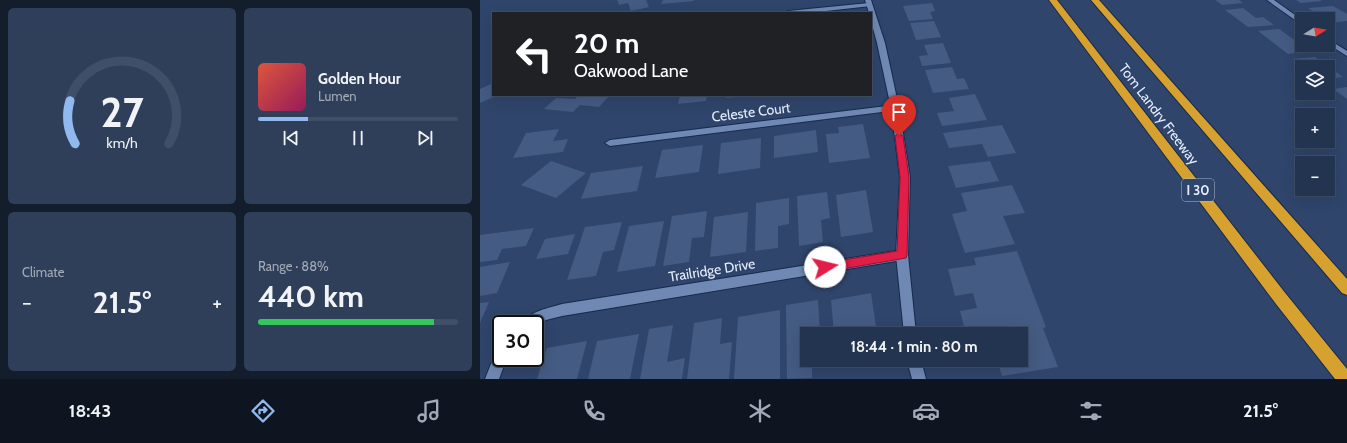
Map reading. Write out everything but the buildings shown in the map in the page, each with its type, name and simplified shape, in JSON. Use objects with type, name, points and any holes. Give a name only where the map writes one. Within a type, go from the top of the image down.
[{"type":"highway","name":"Tom Landry Freeway","points":[[1053,0],[1281,299],[1345,379]]},
{"type":"highway","name":"Tom Landry Freeway","points":[[1095,0],[1347,289]]},
{"type":"street","points":[[1270,0],[1295,18]]},
{"type":"street","points":[[796,12],[868,3]]},
{"type":"street","points":[[872,15],[881,43],[895,108],[905,177],[902,255],[909,327]]},
{"type":"street","points":[[1335,46],[1347,54]]},
{"type":"street","name":"Celeste Court","points":[[610,143],[895,108]]},
{"type":"street","name":"Trailridge Drive","points":[[544,316],[562,310],[902,255]]},
{"type":"street","points":[[492,379],[497,367]]},
{"type":"street","points":[[916,367],[919,379]]},
{"type":"route","points":[[825,267],[902,255],[905,177],[899,136]]}]
